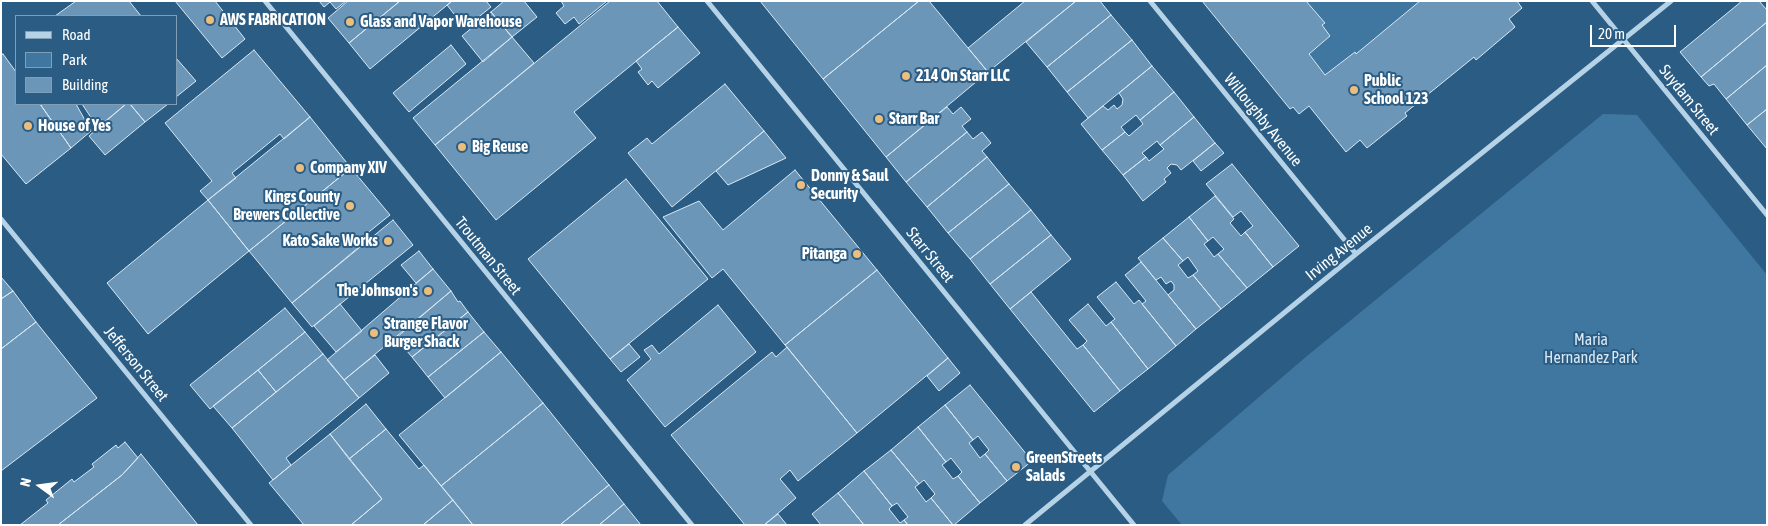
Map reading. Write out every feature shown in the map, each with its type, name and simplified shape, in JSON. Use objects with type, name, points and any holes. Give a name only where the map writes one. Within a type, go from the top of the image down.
[{"type":"street","name":"Troutman Street","points":[[265,1],[692,525]]},
{"type":"street","name":"Starr Street","points":[[708,1],[1134,525]]},
{"type":"street","name":"Willoughby Avenue","points":[[1150,1],[1356,254]]},
{"type":"street","name":"Suydam Street","points":[[1592,1],[1767,215]]},
{"type":"street","name":"Irving Avenue","points":[[1024,525],[1670,1]]},
{"type":"street","name":"Jefferson Street","points":[[1,218],[251,525]]},
{"type":"green space","points":[[1306,1],[1420,1],[1356,54],[1354,52],[1325,75],[1309,54],[1330,36],[1322,25],[1324,23]]},
{"type":"green space","name":"Maria Hernandez Park","points":[[1603,114],[1637,115],[1767,275],[1767,525],[1182,525],[1162,501],[1168,475],[1307,356]]},
{"type":"building","points":[[76,1],[129,1],[140,15],[56,15]]},
{"type":"building","name":"AWS FABRICATION","points":[[175,1],[215,1],[245,39],[222,58]]},
{"type":"building","points":[[319,1],[346,1],[336,9],[330,2],[324,7]]},
{"type":"building","points":[[348,1],[400,1],[349,43],[328,18]]},
{"type":"building","points":[[400,1],[452,1],[370,69],[349,43]]},
{"type":"building","points":[[452,1],[486,1],[491,7],[465,28],[447,5]]},
{"type":"building","points":[[504,1],[524,1],[537,17],[512,37],[491,12]]},
{"type":"building","points":[[561,1],[607,1],[579,24],[574,17],[565,24],[556,13],[564,6]]},
{"type":"building","points":[[610,1],[657,1],[678,27],[574,112],[596,138],[496,220],[435,145]]},
{"type":"building","points":[[760,1],[919,1],[823,79]]},
{"type":"building","name":"214 On Starr LLC","points":[[919,1],[929,1],[988,72],[886,157],[823,79]]},
{"type":"building","points":[[1025,1],[1076,1],[988,72],[968,48]]},
{"type":"building","points":[[1076,1],[1100,1],[1111,15],[1047,67],[1026,42]]},
{"type":"building","name":"Public School 123","points":[[1202,1],[1306,1],[1325,23],[1322,25],[1330,36],[1309,54],[1325,75],[1355,52],[1356,54],[1420,1],[1517,1],[1522,8],[1509,19],[1515,27],[1476,60],[1474,57],[1405,113],[1407,116],[1367,148],[1360,140],[1346,152],[1309,106],[1299,114],[1293,107],[1290,109]]},
{"type":"building","points":[[1742,1],[1759,1],[1767,10],[1767,22],[1701,77],[1680,52]]},
{"type":"building","points":[[491,12],[512,37],[483,62],[462,36]]},
{"type":"building","points":[[1111,15],[1132,40],[1067,92],[1047,67]]},
{"type":"building","points":[[1767,22],[1767,65],[1726,99],[1714,84],[1709,86],[1701,77]]},
{"type":"building","points":[[678,27],[700,53],[658,88],[652,81],[648,85],[638,72],[642,69],[636,61]]},
{"type":"building","points":[[512,37],[534,63],[435,145],[413,118]]},
{"type":"building","points":[[1132,40],[1152,66],[1088,118],[1067,92]]},
{"type":"building","points":[[451,45],[466,64],[409,112],[393,93]]},
{"type":"building","points":[[254,50],[310,117],[284,139],[280,134],[232,173],[236,178],[208,200],[200,191],[212,181],[165,123]]},
{"type":"building","name":"House of Yes","points":[[3,54],[15,71],[15,105],[41,105],[71,148],[26,184],[1,154],[1,55]]},
{"type":"building","points":[[178,60],[196,81],[178,95]]},
{"type":"building","points":[[1767,65],[1767,109],[1747,125],[1726,99]]},
{"type":"building","points":[[1152,66],[1174,92],[1140,120],[1136,115],[1121,127],[1125,132],[1102,150],[1081,124],[1103,106],[1108,110],[1114,105],[1117,109],[1122,105],[1123,99],[1119,93]]},
{"type":"building","points":[[725,84],[764,131],[672,207],[628,153],[647,138],[652,144]]},
{"type":"building","points":[[1174,92],[1194,117],[1160,145],[1157,141],[1142,153],[1146,157],[1123,175],[1102,150],[1125,132],[1129,136],[1143,124],[1140,120]]},
{"type":"building","points":[[41,105],[77,105],[91,131],[71,148]]},
{"type":"building","points":[[83,105],[125,105],[103,123],[100,118],[94,122]]},
{"type":"building","points":[[125,105],[131,105],[145,122],[105,155],[89,136]]},
{"type":"building","points":[[131,105],[167,105],[145,122]]},
{"type":"building","points":[[947,107],[953,114],[961,107],[971,119],[962,126],[967,132],[906,182],[886,157]]},
{"type":"building","points":[[1767,109],[1767,149],[1747,125]]},
{"type":"building","points":[[310,117],[351,168],[249,251],[208,200]]},
{"type":"building","points":[[1194,117],[1215,143],[1181,170],[1177,165],[1171,164],[1167,168],[1171,173],[1164,179],[1166,182],[1143,201],[1123,175],[1146,157],[1149,161],[1164,149],[1160,145]]},
{"type":"building","points":[[764,131],[786,158],[728,185],[716,171]]},
{"type":"building","points":[[967,132],[973,139],[982,132],[991,143],[982,151],[987,157],[927,207],[906,182]]},
{"type":"building","points":[[1215,143],[1224,153],[1201,171],[1193,161]]},
{"type":"building","points":[[987,157],[1009,184],[948,233],[927,207]]},
{"type":"building","points":[[1232,164],[1299,246],[1273,267],[1245,232],[1253,226],[1241,211],[1233,217],[1206,184]]},
{"type":"building","points":[[351,168],[390,215],[355,243],[359,247],[292,303],[249,251]]},
{"type":"building","points":[[795,170],[877,270],[785,345],[723,269],[712,278],[663,217],[699,201],[723,230]]},
{"type":"building","points":[[626,179],[708,279],[610,359],[528,259]]},
{"type":"building","points":[[1009,184],[1031,210],[970,259],[948,233]]},
{"type":"building","points":[[1215,196],[1234,219],[1230,223],[1241,236],[1245,232],[1273,267],[1247,288],[1218,254],[1224,249],[1213,237],[1208,241],[1189,217]]},
{"type":"building","points":[[208,200],[249,251],[148,334],[107,283]]},
{"type":"building","points":[[1031,210],[1051,235],[990,284],[970,259]]},
{"type":"building","points":[[1189,217],[1208,241],[1204,244],[1214,257],[1218,254],[1247,288],[1221,309],[1193,275],[1198,271],[1188,257],[1183,261],[1163,238]]},
{"type":"building","points":[[393,220],[413,245],[312,327],[292,303]]},
{"type":"building","points":[[1051,235],[1071,259],[1010,309],[990,284]]},
{"type":"building","points":[[1163,238],[1183,261],[1178,265],[1188,278],[1193,275],[1221,309],[1196,329],[1168,295],[1174,290],[1174,285],[1171,281],[1166,284],[1161,277],[1156,280],[1138,258]]},
{"type":"building","points":[[419,251],[433,269],[416,283],[401,265]]},
{"type":"building","points":[[1141,262],[1196,329],[1176,346],[1142,304],[1146,301],[1125,275]]},
{"type":"building","points":[[433,269],[451,291],[344,380],[327,360]]},
{"type":"building","points":[[877,270],[948,358],[857,433],[785,345]]},
{"type":"building","points":[[1,277],[13,291],[1,299]]},
{"type":"building","points":[[1116,282],[1134,304],[1139,300],[1176,346],[1148,369],[1111,322],[1115,319],[1097,297]]},
{"type":"building","points":[[13,291],[36,322],[1,349],[1,299]]},
{"type":"building","points":[[451,291],[468,312],[412,357],[396,338]]},
{"type":"building","points":[[1031,292],[1077,349],[1083,345],[1120,391],[1094,412],[1010,309]]},
{"type":"building","points":[[340,304],[362,331],[336,352],[314,326]]},
{"type":"building","points":[[1088,304],[1106,326],[1111,322],[1148,369],[1120,391],[1083,345],[1087,341],[1069,320]]},
{"type":"building","points":[[718,305],[756,352],[665,427],[627,380],[651,359],[644,350],[652,345],[659,354]]},
{"type":"building","points":[[285,308],[305,332],[210,409],[190,385]]},
{"type":"building","points":[[468,312],[484,332],[428,377],[412,357]]},
{"type":"building","points":[[36,322],[97,398],[1,471],[1,349]]},
{"type":"building","points":[[305,332],[323,354],[276,392],[258,370]]},
{"type":"building","points":[[484,332],[501,352],[445,398],[428,377]]},
{"type":"building","points":[[629,344],[640,357],[621,372],[610,359]]},
{"type":"building","points":[[787,347],[857,433],[798,481],[790,470],[780,479],[796,498],[764,525],[745,525],[671,435],[772,352],[776,357]]},
{"type":"building","points":[[501,352],[543,403],[441,486],[399,435]]},
{"type":"building","points":[[323,354],[359,398],[286,458],[291,465],[273,480],[232,428]]},
{"type":"building","points":[[375,355],[389,373],[359,398],[344,380]]},
{"type":"building","points":[[948,358],[960,373],[939,391],[927,376]]},
{"type":"building","points":[[258,370],[276,392],[232,428],[213,406]]},
{"type":"building","points":[[970,385],[1032,461],[1007,481],[985,454],[989,450],[978,436],[973,440],[945,405]]},
{"type":"building","points":[[543,403],[609,485],[560,525],[473,525],[441,486]]},
{"type":"building","points":[[366,404],[386,429],[349,459],[330,434]]},
{"type":"building","points":[[945,405],[973,440],[969,443],[980,458],[985,454],[1007,481],[980,503],[958,476],[962,472],[951,458],[946,462],[918,427]]},
{"type":"building","points":[[918,427],[946,462],[942,465],[953,479],[958,476],[980,503],[954,525],[931,498],[935,494],[924,480],[919,484],[891,450]]},
{"type":"building","points":[[386,429],[419,469],[424,465],[453,500],[423,525],[351,525],[382,499],[349,459]]},
{"type":"building","points":[[330,434],[382,499],[351,525],[304,525],[269,483]]},
{"type":"building","points":[[125,442],[138,458],[122,475],[58,525],[20,525],[48,503],[46,500],[72,479],[74,482],[94,467],[92,464],[116,445],[118,448]]},
{"type":"building","points":[[891,450],[919,484],[915,487],[926,502],[931,498],[953,525],[908,525],[904,520],[908,517],[897,503],[892,506],[864,471]]},
{"type":"building","points":[[141,454],[198,525],[58,525],[122,475]]},
{"type":"building","points":[[864,471],[892,506],[889,509],[900,523],[904,520],[908,525],[864,525],[838,493]]},
{"type":"building","points":[[609,485],[624,504],[599,525],[560,525]]},
{"type":"building","points":[[838,493],[864,525],[821,525],[812,514]]},
{"type":"building","points":[[453,500],[473,525],[423,525]]},
{"type":"building","points":[[624,504],[641,525],[599,525]]},
{"type":"building","points":[[778,514],[787,525],[764,525]]},
{"type":"place","name":"AWS FABRICATION","points":[[210,20]]},
{"type":"place","name":"Glass and Vapor Warehouse","points":[[350,22]]},
{"type":"place","name":"214 On Starr LLC","points":[[906,76]]},
{"type":"place","name":"Public School 123","points":[[1354,90]]},
{"type":"place","name":"Starr Bar","points":[[879,119]]},
{"type":"place","name":"House of Yes","points":[[28,126]]},
{"type":"place","name":"Big Reuse","points":[[462,147]]},
{"type":"place","name":"Company XIV","points":[[300,168]]},
{"type":"place","name":"Donny & Saul Security","points":[[801,185]]},
{"type":"place","name":"Kings County Brewers Collective","points":[[350,206]]},
{"type":"place","name":"Kato Sake Works","points":[[388,241]]},
{"type":"place","name":"Pitanga","points":[[857,254]]},
{"type":"place","name":"The Johnson's","points":[[428,291]]},
{"type":"place","name":"Strange Flavor Burger Shack","points":[[374,333]]},
{"type":"place","name":"GreenStreets Salads","points":[[1016,467]]}]
